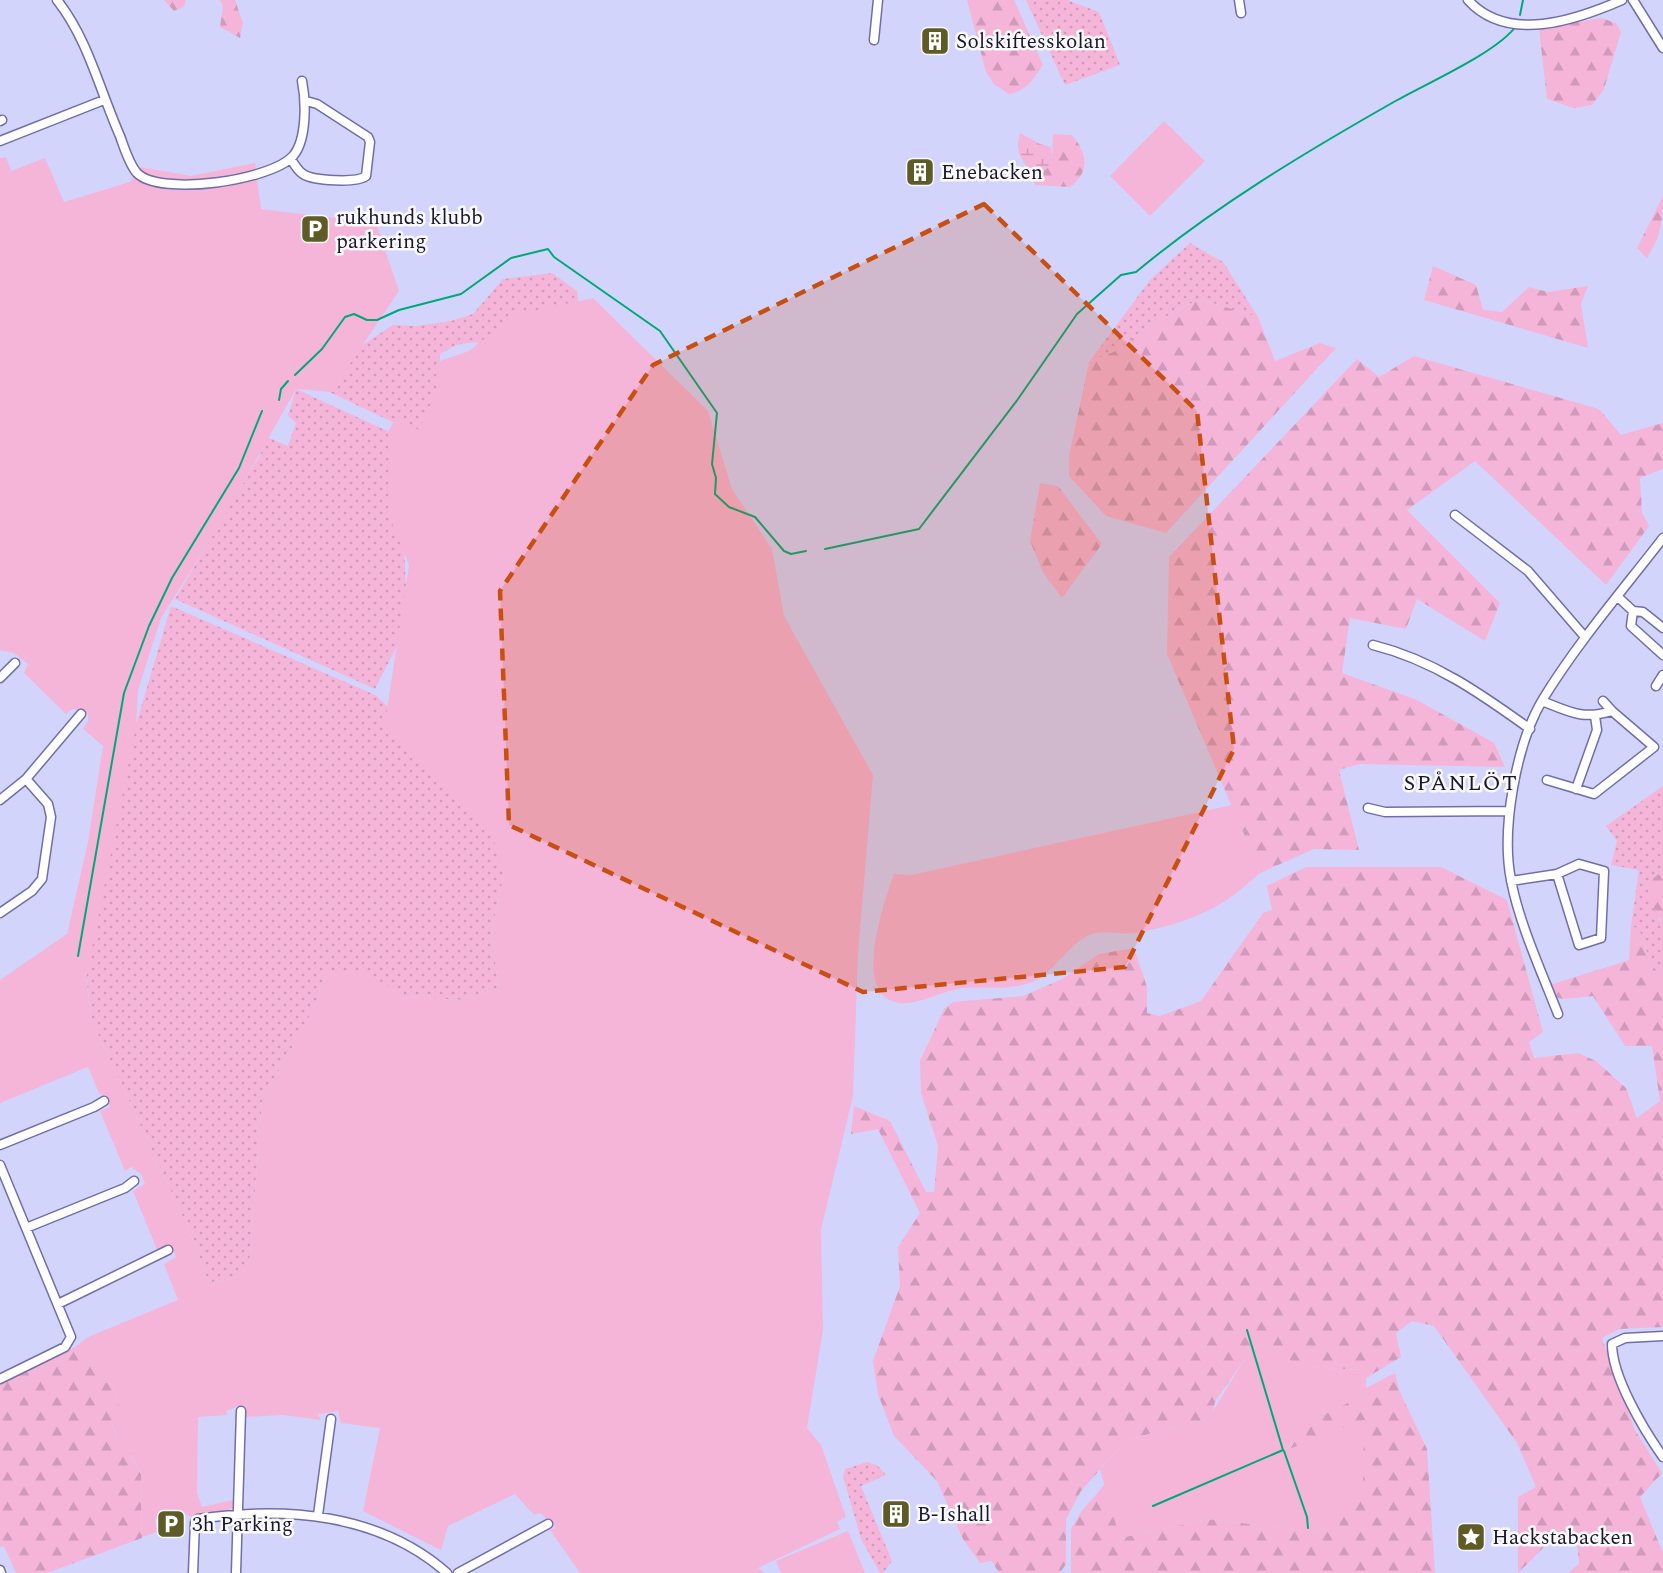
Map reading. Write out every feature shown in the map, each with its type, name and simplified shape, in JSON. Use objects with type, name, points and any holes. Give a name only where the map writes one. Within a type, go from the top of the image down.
[{"type":"street","points":[[57,0],[74,25],[135,171],[151,183],[167,186],[213,183],[261,171],[291,159],[297,151],[306,101],[302,81]]},
{"type":"street","points":[[874,40],[878,0]]},
{"type":"street","points":[[1239,0],[1241,13]]},
{"type":"street","points":[[1468,0],[1487,14],[1534,26],[1600,9],[1622,0]]},
{"type":"street","points":[[1633,0],[1663,48]]},
{"type":"street","points":[[0,141],[104,100]]},
{"type":"street","points":[[291,159],[302,174],[311,177],[356,181],[366,176],[370,142],[368,137],[316,104],[306,101]]},
{"type":"street","points":[[1455,515],[1528,571],[1585,637]]},
{"type":"street","points":[[1558,1014],[1511,881],[1508,811],[1530,729],[1542,701],[1585,637],[1663,538]]},
{"type":"street","points":[[1618,597],[1633,611],[1643,612],[1663,627]]},
{"type":"street","points":[[1633,611],[1630,627],[1663,655]]},
{"type":"street","points":[[1373,645],[1407,653],[1468,685],[1530,729]]},
{"type":"street","points":[[0,678],[15,663]]},
{"type":"street","points":[[1656,686],[1663,675]]},
{"type":"street","points":[[1542,701],[1581,716],[1596,716],[1612,711]]},
{"type":"street","points":[[1547,780],[1594,794],[1654,747],[1603,701]]},
{"type":"street","points":[[0,800],[26,779],[81,714]]},
{"type":"street","points":[[1576,789],[1597,730],[1596,716]]},
{"type":"street","points":[[0,913],[32,891],[42,879],[51,817],[48,804],[26,779]]},
{"type":"street","points":[[1368,808],[1385,812],[1508,811]]},
{"type":"street","points":[[1511,881],[1557,874],[1579,864],[1604,871],[1601,938],[1579,945],[1557,874]]},
{"type":"street","points":[[0,1145],[104,1101]]},
{"type":"street","points":[[0,1164],[71,1337],[65,1347],[0,1379]]},
{"type":"street","points":[[26,1228],[125,1188],[134,1181]]},
{"type":"street","points":[[58,1304],[168,1250]]},
{"type":"street","points":[[1663,1336],[1625,1338],[1612,1344],[1613,1358],[1642,1427],[1663,1457]]},
{"type":"street","points":[[236,1573],[242,1412]]},
{"type":"street","points":[[318,1515],[330,1419]]},
{"type":"street","points":[[193,1573],[195,1522],[198,1519],[237,1513],[318,1515],[367,1528],[398,1541],[432,1560],[447,1573]]},
{"type":"street","points":[[458,1573],[548,1524]]},
{"type":"highlighted area","points":[[984,204],[1197,411],[1234,749],[1125,967],[863,992],[509,825],[500,591],[653,365]]},
{"type":"green space","points":[[164,0],[186,0],[184,7],[174,11]]},
{"type":"green space","points":[[220,0],[235,0],[243,23],[240,38],[220,27],[223,6]]},
{"type":"green space","points":[[967,0],[1014,0],[1043,65],[1029,84],[1020,90],[1009,94],[994,84],[986,72]]},
{"type":"green space","points":[[1026,0],[1067,0],[1099,12],[1120,65],[1065,85]]},
{"type":"green space","points":[[1601,18],[1616,23],[1621,32],[1604,89],[1592,105],[1574,108],[1547,99],[1539,29]]},
{"type":"green space","points":[[1164,121],[1205,161],[1150,216],[1110,176]]},
{"type":"green space","points":[[1020,133],[1051,147],[1052,160],[1046,170],[1028,168],[1025,164],[1019,152]]},
{"type":"green space","points":[[1053,134],[1072,135],[1084,156],[1084,169],[1070,187],[1035,185],[1030,168],[1046,169],[1052,160]]},
{"type":"green space","points":[[6,157],[11,171],[45,158],[64,202],[130,182],[141,167],[191,176],[255,163],[261,209],[376,223],[399,291],[331,392],[296,389],[219,526],[161,618],[138,690],[136,726],[86,979],[92,1021],[195,1243],[207,1278],[212,1282],[233,1279],[249,1267],[262,1100],[317,1001],[325,974],[364,970],[403,997],[464,1000],[498,988],[492,928],[504,875],[493,838],[384,729],[409,565],[392,523],[388,433],[395,418],[419,430],[436,392],[440,361],[469,351],[514,315],[593,298],[708,411],[732,489],[772,549],[784,616],[873,775],[858,954],[853,1096],[821,1230],[823,1330],[807,1428],[821,1445],[846,1517],[837,1522],[840,1529],[758,1568],[765,1573],[580,1573],[550,1530],[556,1528],[540,1513],[534,1515],[515,1494],[448,1526],[441,1550],[363,1511],[380,1428],[341,1423],[338,1411],[318,1414],[321,1420],[283,1415],[244,1417],[242,1405],[226,1411],[227,1415],[198,1417],[197,1493],[202,1507],[233,1500],[233,1508],[213,1516],[200,1518],[194,1518],[183,1511],[155,1519],[157,1532],[142,1537],[141,1474],[130,1454],[134,1452],[119,1448],[112,1422],[121,1411],[112,1384],[103,1382],[91,1360],[75,1347],[88,1337],[178,1300],[164,1264],[176,1257],[172,1248],[158,1252],[133,1191],[145,1184],[141,1174],[131,1167],[125,1171],[100,1111],[110,1107],[107,1098],[99,1093],[88,1067],[0,1103],[0,980],[67,934],[88,842],[103,746],[83,729],[88,721],[88,713],[73,709],[66,714],[24,673],[28,664],[14,653],[0,650],[0,158]]},
{"type":"green space","points":[[1663,196],[1660,228],[1647,258],[1637,248]]},
{"type":"green space","points":[[1190,243],[1223,262],[1258,317],[1199,299],[1145,328],[1118,350],[1089,362],[1150,280]]},
{"type":"green space","points":[[1433,266],[1476,285],[1483,310],[1502,312],[1529,287],[1548,292],[1588,286],[1581,304],[1588,348],[1424,300]]},
{"type":"green space","points":[[552,273],[577,291],[580,313],[496,347],[474,342],[456,345],[440,354],[439,408],[424,437],[325,390],[341,359],[393,325],[417,326],[451,321],[473,314],[503,279]]},
{"type":"green space","points":[[1199,299],[1258,317],[1275,361],[1320,343],[1336,348],[1166,533],[1106,516],[1069,476],[1069,456],[1089,362],[1118,350],[1145,328]]},
{"type":"green space","points":[[1414,356],[1599,409],[1621,435],[1663,423],[1663,469],[1640,478],[1642,513],[1649,526],[1606,585],[1475,461],[1407,510],[1500,603],[1485,641],[1417,599],[1406,629],[1350,618],[1342,673],[1417,700],[1494,743],[1505,767],[1360,764],[1339,770],[1359,850],[1314,849],[1260,873],[1167,654],[1169,557],[1357,359],[1379,377]]},
{"type":"green space","points":[[296,389],[394,434],[402,509],[408,624],[375,689],[175,599],[260,455],[267,437],[288,446],[296,423],[288,416]]},
{"type":"green space","points":[[1040,483],[1058,486],[1102,544],[1062,598],[1044,574],[1030,541]]},
{"type":"green space","points":[[171,606],[375,695],[399,717],[459,687],[504,875],[492,928],[498,988],[464,1000],[403,997],[364,971],[325,974],[317,1001],[305,1025],[262,1100],[249,1267],[233,1279],[212,1282],[207,1278],[195,1243],[92,1021],[84,962],[135,728]]},
{"type":"green space","points":[[1663,786],[1663,871],[1648,882],[1659,919],[1663,923],[1663,978],[1651,964],[1639,929],[1631,926],[1639,870],[1611,865],[1617,841],[1606,826]]},
{"type":"green space","points":[[1232,805],[1260,873],[1217,906],[1177,923],[1145,931],[1100,932],[1090,935],[1077,943],[1045,974],[1020,986],[962,988],[923,1000],[900,1003],[885,997],[877,985],[873,967],[874,947],[894,874],[911,875]]},
{"type":"green space","points":[[1306,867],[1441,867],[1507,900],[1543,1032],[1529,1042],[1534,1058],[1578,1053],[1596,1061],[1626,1088],[1637,1118],[1660,1101],[1652,1046],[1625,1046],[1593,996],[1563,999],[1554,997],[1550,985],[1629,960],[1631,926],[1639,929],[1651,964],[1663,978],[1663,1327],[1619,1329],[1602,1338],[1635,1430],[1662,1473],[1640,1497],[1663,1553],[1663,1573],[1568,1573],[1579,1564],[1577,1537],[1558,1533],[1518,1573],[1518,1497],[1536,1487],[1517,1443],[1434,1326],[1412,1321],[1396,1333],[1401,1357],[1366,1378],[1366,1370],[1303,1367],[1259,1344],[1245,1358],[1215,1402],[1213,1411],[1201,1421],[1126,1440],[1081,1491],[1066,1519],[1066,1564],[1060,1573],[999,1573],[992,1561],[980,1563],[963,1539],[937,1481],[894,1436],[878,1394],[873,1361],[900,1286],[898,1247],[920,1213],[878,1129],[851,1134],[854,1106],[890,1121],[926,1192],[934,1192],[938,1146],[921,1093],[920,1061],[944,1009],[953,1002],[1023,996],[1062,979],[1099,954],[1134,948],[1147,987],[1147,1013],[1160,1016],[1201,1001],[1263,913],[1272,910],[1267,886]]},
{"type":"green space","points":[[1663,871],[1663,923],[1648,902],[1648,882]]},
{"type":"green space","points":[[1259,1344],[1303,1367],[1366,1370],[1366,1394],[1307,1423],[1289,1449],[1364,1420],[1363,1484],[1319,1532],[1208,1519],[1120,1538],[1100,1470],[1126,1440],[1201,1421],[1213,1411],[1245,1358]]},
{"type":"green space","points":[[75,1347],[91,1360],[103,1382],[112,1384],[121,1411],[112,1423],[119,1448],[135,1452],[130,1455],[141,1474],[142,1538],[47,1573],[16,1573],[4,1546],[0,1547],[0,1384]]},
{"type":"green space","points":[[1395,1373],[1399,1390],[1427,1449],[1435,1573],[1071,1573],[1071,1529],[1081,1512],[1105,1484],[1120,1538],[1208,1519],[1319,1532],[1364,1420],[1289,1450],[1306,1423],[1366,1394],[1366,1388]]},
{"type":"green space","points":[[867,1462],[877,1465],[886,1475],[861,1486],[892,1561],[883,1573],[880,1573],[861,1539],[843,1476],[845,1469]]},
{"type":"green space","points":[[848,1531],[865,1573],[781,1573],[776,1561]]},
{"type":"waterway","points":[[1520,15],[1523,0]]},
{"type":"waterway","points":[[825,549],[919,529],[1018,399],[1077,314],[1121,275],[1136,272],[1228,203],[1293,161],[1493,47],[1516,26]]},
{"type":"waterway","points":[[295,375],[322,349],[345,317],[354,314],[367,320],[377,320],[399,310],[461,294],[511,258],[548,249],[554,257],[660,331],[717,413],[712,464],[716,478],[715,494],[729,507],[755,517],[784,551],[791,554],[806,551]]},
{"type":"waterway","points":[[279,400],[281,389],[288,381]]},
{"type":"waterway","points":[[78,956],[124,693],[149,626],[172,578],[239,468],[262,411]]},
{"type":"waterway","points":[[1153,1506],[1283,1450],[1247,1330]]},
{"type":"waterway","points":[[1284,1451],[1307,1517],[1308,1528]]},
{"type":"place","name":"Solskiftesskolan","points":[[935,41]]},
{"type":"place","name":"Enebacken","points":[[920,172]]},
{"type":"place","name":"rukhunds klubb parkering","points":[[315,229]]},
{"type":"place","name":"B-Ishall","points":[[896,1514]]},
{"type":"place","name":"3h Parking","points":[[171,1524]]},
{"type":"place","name":"Hackstabacken","points":[[1471,1537]]},
{"type":"district","name":"SPÅNLÖT","points":[[1461,782]]}]
